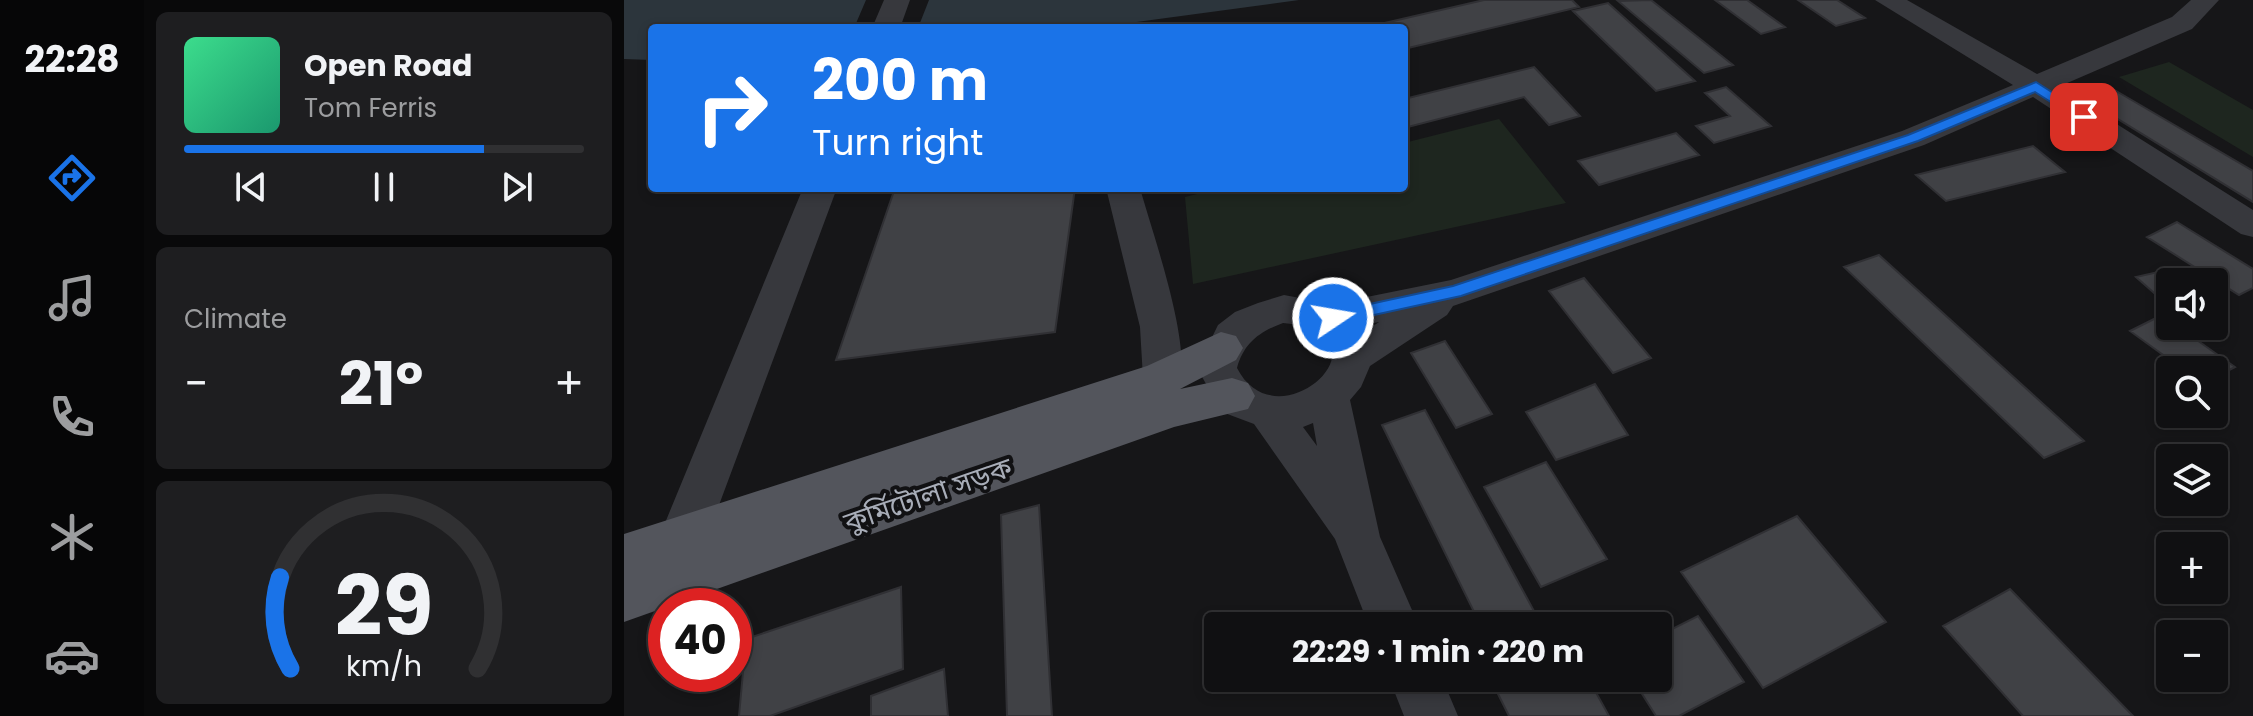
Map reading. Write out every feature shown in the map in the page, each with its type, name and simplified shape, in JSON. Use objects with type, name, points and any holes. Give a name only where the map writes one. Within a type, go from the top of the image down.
[{"type":"main road","name":"কুর্মিটোলা সড়ক","points":[[624,558],[1163,378],[1221,348]]},
{"type":"main road","name":"কুর্মিটোলা সড়ক","points":[[624,597],[881,512],[1170,410],[1251,405]]},
{"type":"street","points":[[888,24],[897,0]]},
{"type":"street","points":[[1888,0],[2036,86],[2253,226]]},
{"type":"street","points":[[1333,318],[1455,292],[1913,138],[2182,23],[2206,0]]},
{"type":"street","points":[[682,540],[818,192]]},
{"type":"street","points":[[1124,192],[1159,327],[1163,378]]},
{"type":"street","points":[[1356,356],[1455,292]]},
{"type":"street","points":[[1251,405],[1301,411],[1329,398],[1349,378],[1356,356],[1350,334],[1333,318],[1310,310],[1284,309],[1257,316],[1235,329],[1221,348],[1217,368],[1251,405],[1357,537]]},
{"type":"street","points":[[1329,398],[1357,537],[1388,612]]},
{"type":"street","points":[[1421,692],[1431,716]]},
{"type":"shaded area","points":[[624,0],[866,0],[856,24],[648,24],[648,60],[624,59]]},
{"type":"shaded area","points":[[929,0],[1299,0],[1122,24],[920,24]]},
{"type":"shaded area","points":[[2169,62],[2253,110],[2253,157],[2119,77]]},
{"type":"shaded area","points":[[1499,119],[1566,203],[1193,284],[1185,197],[1205,192],[1408,192],[1408,142]]},
{"type":"building","points":[[1484,0],[1572,0],[1579,7],[1408,48],[1408,24],[1380,24]]},
{"type":"building","points":[[1651,0],[1733,65],[1704,73],[1618,1]]},
{"type":"building","points":[[1715,0],[1747,0],[1785,27],[1761,34]]},
{"type":"building","points":[[1798,0],[1837,0],[1865,18],[1836,26]]},
{"type":"building","points":[[1608,3],[1695,81],[1656,91],[1573,11]]},
{"type":"building","points":[[1534,67],[1580,116],[1549,125],[1524,97],[1408,127],[1408,98]]},
{"type":"building","points":[[1726,87],[1771,126],[1714,143],[1696,126],[1730,116],[1705,93]]},
{"type":"building","points":[[2111,88],[2253,171],[2253,202],[2082,97]]},
{"type":"building","points":[[1676,133],[1699,155],[1599,185],[1578,161]]},
{"type":"building","points":[[2033,146],[2065,172],[1946,201],[1916,175]]},
{"type":"building","points":[[894,192],[1074,192],[1055,332],[836,360]]},
{"type":"building","points":[[2177,222],[2253,269],[2253,288],[2239,295],[2228,288],[2228,268],[2196,268],[2147,237]]},
{"type":"building","points":[[1879,255],[2084,441],[2044,458],[1844,267]]},
{"type":"building","points":[[2156,272],[2156,295],[2136,277]]},
{"type":"building","points":[[1584,278],[1651,358],[1613,373],[1549,291]]},
{"type":"building","points":[[2156,318],[2156,340],[2197,340],[2219,356],[2165,356],[2130,331]]},
{"type":"building","points":[[1445,341],[1492,414],[1456,428],[1411,353]]},
{"type":"building","points":[[1595,384],[1628,435],[1556,460],[1526,412]]},
{"type":"building","points":[[1425,410],[1534,612],[1474,612],[1382,425]]},
{"type":"building","points":[[1546,462],[1607,559],[1541,587],[1484,487]]},
{"type":"building","points":[[1039,505],[1052,716],[1007,716],[1001,515]]},
{"type":"building","points":[[1797,516],[1886,622],[1763,688],[1681,572]]},
{"type":"building","points":[[901,587],[903,669],[770,716],[739,716],[741,692],[752,692],[752,637]]},
{"type":"building","points":[[2010,589],[2133,716],[2023,716],[1943,626]]},
{"type":"building","points":[[1698,616],[1744,682],[1679,716],[1656,716],[1641,692],[1672,692],[1672,629]]},
{"type":"building","points":[[944,669],[948,716],[871,716],[871,696]]},
{"type":"building","points":[[1497,692],[1596,692],[1609,716],[1509,716]]},
{"type":"route","points":[[1333,318],[1455,292],[1913,138],[2036,86],[2084,117]]}]
